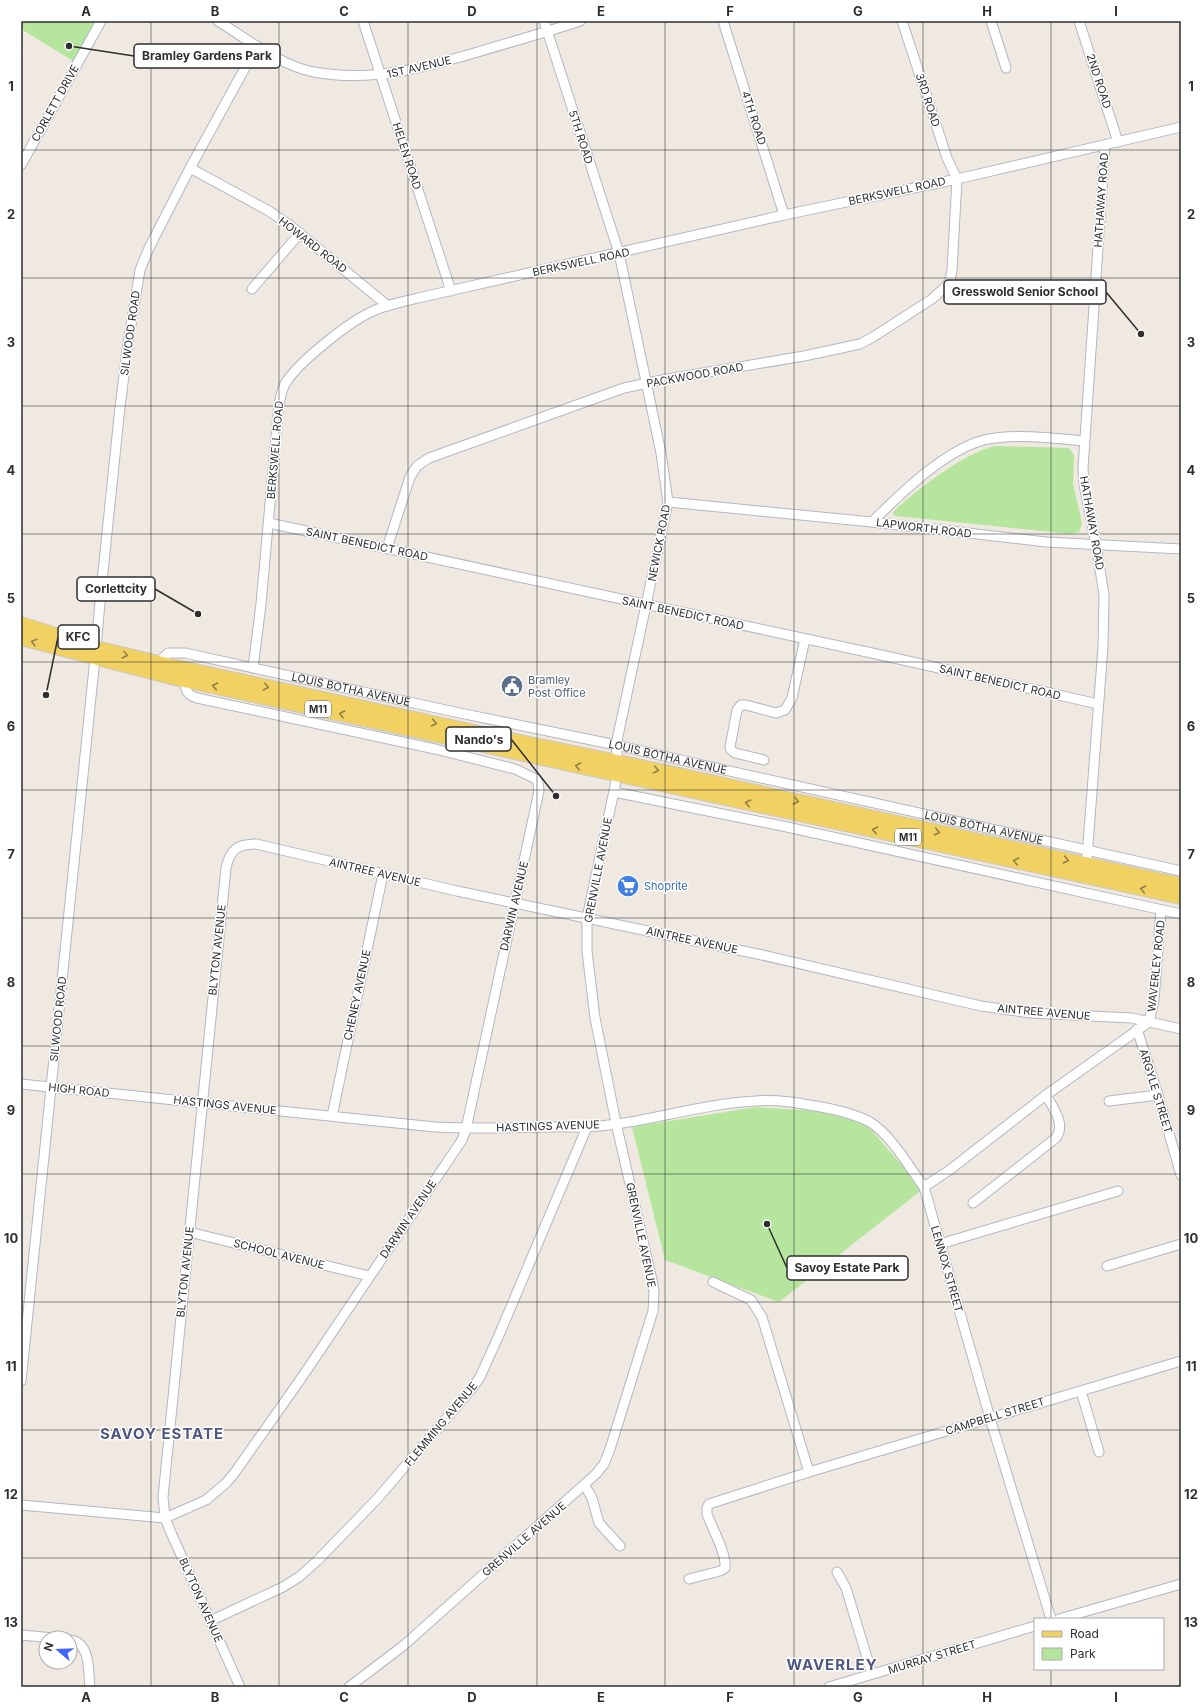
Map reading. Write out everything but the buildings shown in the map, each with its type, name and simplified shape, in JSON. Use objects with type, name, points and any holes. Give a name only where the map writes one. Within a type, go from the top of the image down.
[{"type":"main road","name":"LOUIS BOTHA AVENUE","points":[[21,624],[96,653],[185,680],[519,752],[617,769],[1086,864],[1181,886]]},
{"type":"main road","name":"LOUIS BOTHA AVENUE","points":[[21,638],[96,653],[158,663],[452,727],[617,769]]},
{"type":"main road","name":"LOUIS BOTHA AVENUE","points":[[1086,864],[1181,897]]},
{"type":"street","name":"CORLETT DRIVE","points":[[21,165],[101,21]]},
{"type":"street","name":"1ST AVENUE","points":[[218,21],[282,60],[314,72],[381,75],[422,68],[580,21]]},
{"type":"street","name":"HELEN ROAD","points":[[363,21],[451,291]]},
{"type":"street","name":"5TH ROAD","points":[[544,21],[619,253]]},
{"type":"street","name":"4TH ROAD","points":[[723,21],[784,215]]},
{"type":"street","name":"3RD ROAD","points":[[902,21],[947,158],[957,179]]},
{"type":"street","points":[[991,21],[1006,68]]},
{"type":"street","name":"2ND ROAD","points":[[1079,21],[1118,142]]},
{"type":"street","name":"SILWOOD ROAD","points":[[21,1381],[120,407],[138,279],[143,260],[149,248],[190,168],[257,46]]},
{"type":"street","name":"BERKSWELL ROAD","points":[[253,668],[269,523],[278,414],[280,398],[285,383],[303,364],[345,327],[372,311],[451,291],[784,215],[957,179],[1105,146],[1181,127]]},
{"type":"street","name":"HATHAWAY ROAD","points":[[1086,864],[1103,647],[1104,596],[1096,544],[1084,485],[1084,441],[1105,146]]},
{"type":"street","name":"HOWARD ROAD","points":[[190,168],[269,212],[300,233],[388,306]]},
{"type":"street","name":"PACKWOOD ROAD","points":[[387,548],[410,477],[422,462],[442,452],[596,397],[647,382],[856,346],[915,310],[944,288],[950,281],[957,179]]},
{"type":"street","points":[[252,289],[300,233]]},
{"type":"street","name":"NEWICK ROAD","points":[[617,769],[616,745],[668,502],[661,453],[619,253]]},
{"type":"street","points":[[872,522],[897,497],[921,477],[943,461],[975,443],[994,438],[1051,438],[1084,441]]},
{"type":"street","name":"LAPWORTH ROAD","points":[[668,502],[872,522],[1046,542],[1181,549]]},
{"type":"street","name":"SAINT BENEDICT ROAD","points":[[269,523],[1098,704]]},
{"type":"street","points":[[764,760],[731,750],[730,747],[737,710],[741,705],[746,705],[776,713],[785,710],[792,698],[805,639]]},
{"type":"street","name":"LOUIS BOTHA AVENUE","points":[[158,663],[168,653],[177,652],[616,745],[1086,864],[1181,870]]},
{"type":"street","points":[[185,680],[185,688],[193,696],[435,749],[515,769],[519,752]]},
{"type":"street","points":[[452,727],[455,712]]},
{"type":"street","points":[[435,749],[438,734]]},
{"type":"street","name":"DARWIN AVENUE","points":[[21,1505],[165,1518],[206,1500],[229,1480],[300,1380],[456,1148],[466,1129],[530,837],[539,786],[536,779],[532,776],[515,769]]},
{"type":"street","name":"GRENVILLE AVENUE","points":[[349,1687],[403,1646],[585,1486],[604,1464],[653,1311],[654,1292],[652,1280],[616,1123],[591,993],[587,951],[587,918],[614,792],[617,769]]},
{"type":"street","points":[[614,792],[794,828],[1181,914]]},
{"type":"street","name":"AINTREE AVENUE","points":[[238,847],[246,844],[256,844],[383,874],[762,955],[981,1006],[1031,1013],[1121,1017],[1181,1029]]},
{"type":"street","name":"BLYTON AVENUE","points":[[238,847],[232,851],[226,868],[212,994],[203,1103],[163,1491],[165,1518],[240,1687]]},
{"type":"street","name":"CHENEY AVENUE","points":[[332,1116],[383,874]]},
{"type":"street","name":"WAVERLEY ROAD","points":[[1149,1022],[1154,1000],[1162,910]]},
{"type":"street","points":[[924,1188],[951,1169],[1046,1095],[1137,1029],[1149,1022]]},
{"type":"street","name":"ARGYLE STREET","points":[[1137,1029],[1181,1175]]},
{"type":"street","name":"HIGH ROAD","points":[[21,1084],[138,1096]]},
{"type":"street","points":[[973,1203],[1056,1138],[1060,1124],[1046,1095]]},
{"type":"street","points":[[1109,1101],[1158,1095]]},
{"type":"street","name":"HASTINGS AVENUE","points":[[138,1096],[466,1129],[587,1127],[717,1105],[755,1100],[784,1101],[836,1110],[859,1117],[877,1128],[902,1155],[924,1188]]},
{"type":"street","name":"FLEMMING AVENUE","points":[[210,1621],[283,1587],[299,1577],[317,1561],[377,1499],[474,1386],[482,1374],[587,1127]]},
{"type":"street","name":"LENNOX STREET","points":[[924,1188],[990,1418],[1051,1618]]},
{"type":"street","points":[[940,1244],[1118,1191]]},
{"type":"street","name":"SCHOOL AVENUE","points":[[189,1232],[369,1276]]},
{"type":"street","points":[[1107,1266],[1181,1244]]},
{"type":"street","points":[[713,1282],[751,1300],[762,1317],[809,1472]]},
{"type":"street","name":"CAMPBELL STREET","points":[[689,1579],[720,1571],[725,1568],[722,1551],[707,1514],[709,1504],[809,1472],[1181,1361]]},
{"type":"street","points":[[1081,1391],[1099,1452]]},
{"type":"street","points":[[585,1486],[592,1498],[599,1523],[620,1546]]},
{"type":"street","points":[[837,1572],[846,1588],[872,1674]]},
{"type":"street","points":[[1062,1618],[1181,1584]]},
{"type":"street","name":"MURRAY STREET","points":[[829,1687],[1034,1626]]},
{"type":"street","points":[[21,1635],[38,1637]]},
{"type":"street","points":[[78,1642],[84,1648],[90,1687]]},
{"type":"green space","points":[[21,21],[101,21],[78,64],[21,29]]},
{"type":"green space","points":[[994,446],[1069,448],[1074,455],[1073,483],[1082,523],[1079,532],[1071,534],[896,516],[893,514],[893,512],[903,503],[940,474],[981,450]]},
{"type":"green space","points":[[756,1107],[816,1111],[865,1123],[923,1189],[779,1302],[665,1260],[632,1127]]},
{"type":"place","name":"Bramley Gardens Park","points":[[69,46]]},
{"type":"place","name":"Gresswold Senior School","points":[[1141,334]]},
{"type":"place","name":"Corlettcity","points":[[198,614]]},
{"type":"place","name":"Bramley Post Office","points":[[512,686]]},
{"type":"place","name":"KFC","points":[[46,695]]},
{"type":"place","name":"Nando's","points":[[556,796]]},
{"type":"place","name":"Shoprite","points":[[628,886]]},
{"type":"place","name":"Savoy Estate Park","points":[[767,1224]]},
{"type":"district","name":"SAVOY ESTATE","points":[[162,1433]]},
{"type":"district","name":"WAVERLEY","points":[[832,1664]]}]
